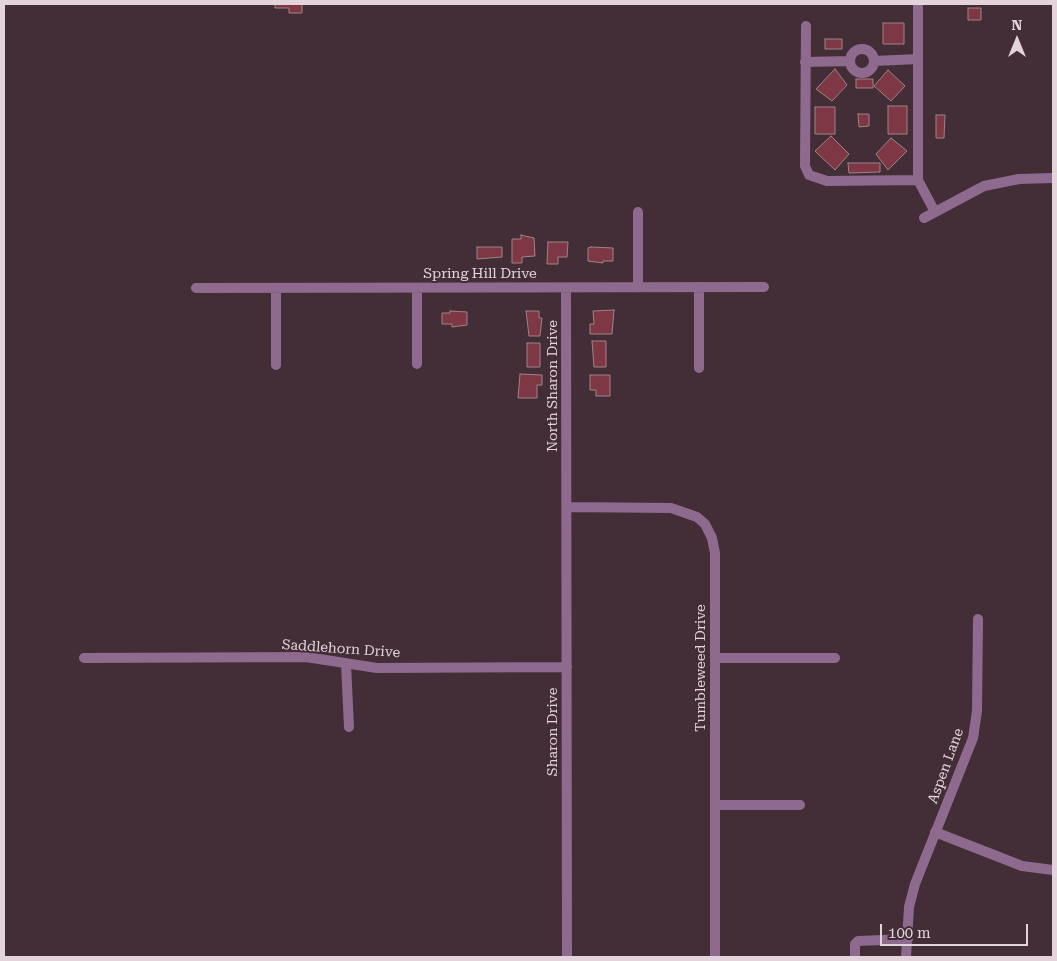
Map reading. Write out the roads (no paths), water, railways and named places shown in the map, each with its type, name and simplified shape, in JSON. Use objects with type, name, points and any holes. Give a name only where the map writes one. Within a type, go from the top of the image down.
[{"type":"street","points":[[918,4],[918,180],[935,212]]},
{"type":"street","points":[[806,26],[804,166],[809,175],[827,181],[918,180]]},
{"type":"street","points":[[862,49],[870,52],[874,60],[870,70],[862,73],[854,70],[850,61],[854,52],[862,49]]},
{"type":"street","points":[[874,60],[918,59]]},
{"type":"street","points":[[805,62],[850,61]]},
{"type":"street","points":[[924,218],[984,186],[1020,179],[1053,178]]},
{"type":"street","points":[[638,212],[638,288]]},
{"type":"street","points":[[699,287],[699,368]]},
{"type":"street","name":"Spring Hill Drive","points":[[196,288],[764,287]]},
{"type":"street","points":[[276,288],[276,365]]},
{"type":"street","points":[[417,288],[417,364]]},
{"type":"street","name":"North Sharon Drive","points":[[566,288],[567,507]]},
{"type":"street","name":"Tumbleweed Drive","points":[[567,507],[671,508],[693,515],[705,524],[712,538],[715,553],[715,957]]},
{"type":"street","name":"Sharon Drive","points":[[567,507],[567,957]]},
{"type":"street","name":"Aspen Lane","points":[[906,957],[909,907],[915,884],[973,738],[977,711],[978,619]]},
{"type":"street","name":"Saddlehorn Drive","points":[[84,658],[306,658],[331,660],[377,668],[566,667]]},
{"type":"street","points":[[715,658],[835,658]]},
{"type":"street","points":[[346,664],[349,727]]},
{"type":"street","points":[[715,805],[800,805]]},
{"type":"street","points":[[935,832],[1022,866],[1053,870]]},
{"type":"street","points":[[855,957],[854,944],[858,940],[908,939]]}]
